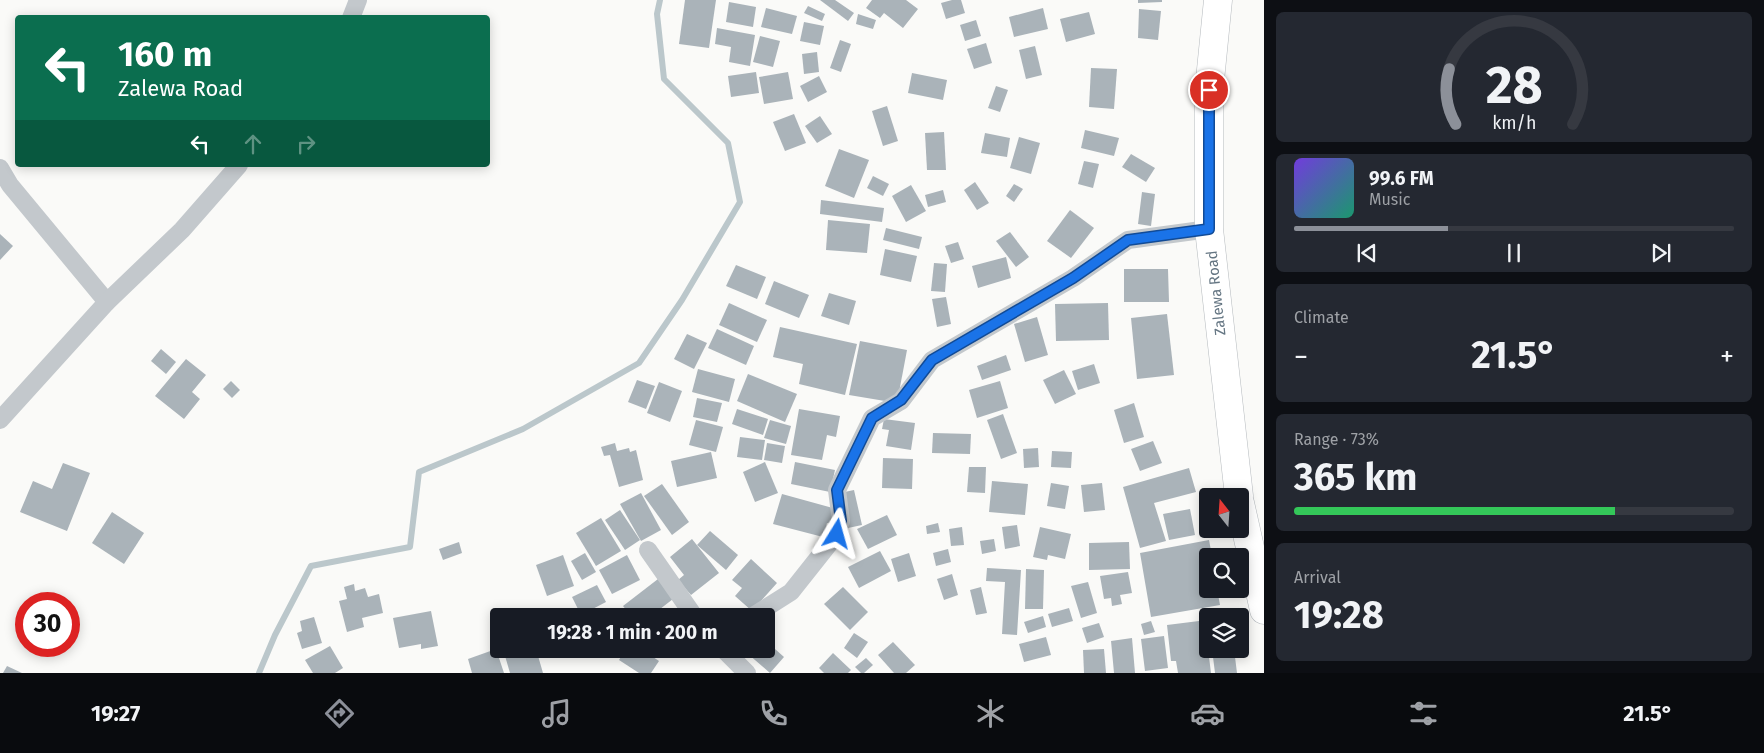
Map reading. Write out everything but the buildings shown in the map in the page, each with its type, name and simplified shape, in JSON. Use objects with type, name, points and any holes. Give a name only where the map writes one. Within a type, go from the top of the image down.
[{"type":"highway","name":"Zalewa Road","points":[[1218,0],[1209,90],[1209,229],[1237,488]]},
{"type":"highway","points":[[1248,538],[1264,610]]},
{"type":"street","points":[[352,15],[358,0]]},
{"type":"street","points":[[0,420],[107,302],[182,230],[237,167]]},
{"type":"street","points":[[0,168],[10,185],[107,302]]},
{"type":"street","points":[[766,608],[791,592],[837,534],[841,521],[837,490],[872,418],[901,400],[932,360],[1073,278],[1128,240],[1209,229]]},
{"type":"street","points":[[648,550],[688,608]]},
{"type":"street","points":[[732,658],[746,673]]},
{"type":"waterway","points":[[259,673],[275,635],[311,566],[410,547],[419,472],[523,429],[639,363],[682,300],[740,202],[728,143],[664,79],[657,14],[660,0]]},
{"type":"route","points":[[837,534],[841,521],[840,507],[836,494],[837,490],[872,418],[901,400],[932,360],[953,346],[1073,278],[1128,240],[1209,229],[1209,90]]}]
